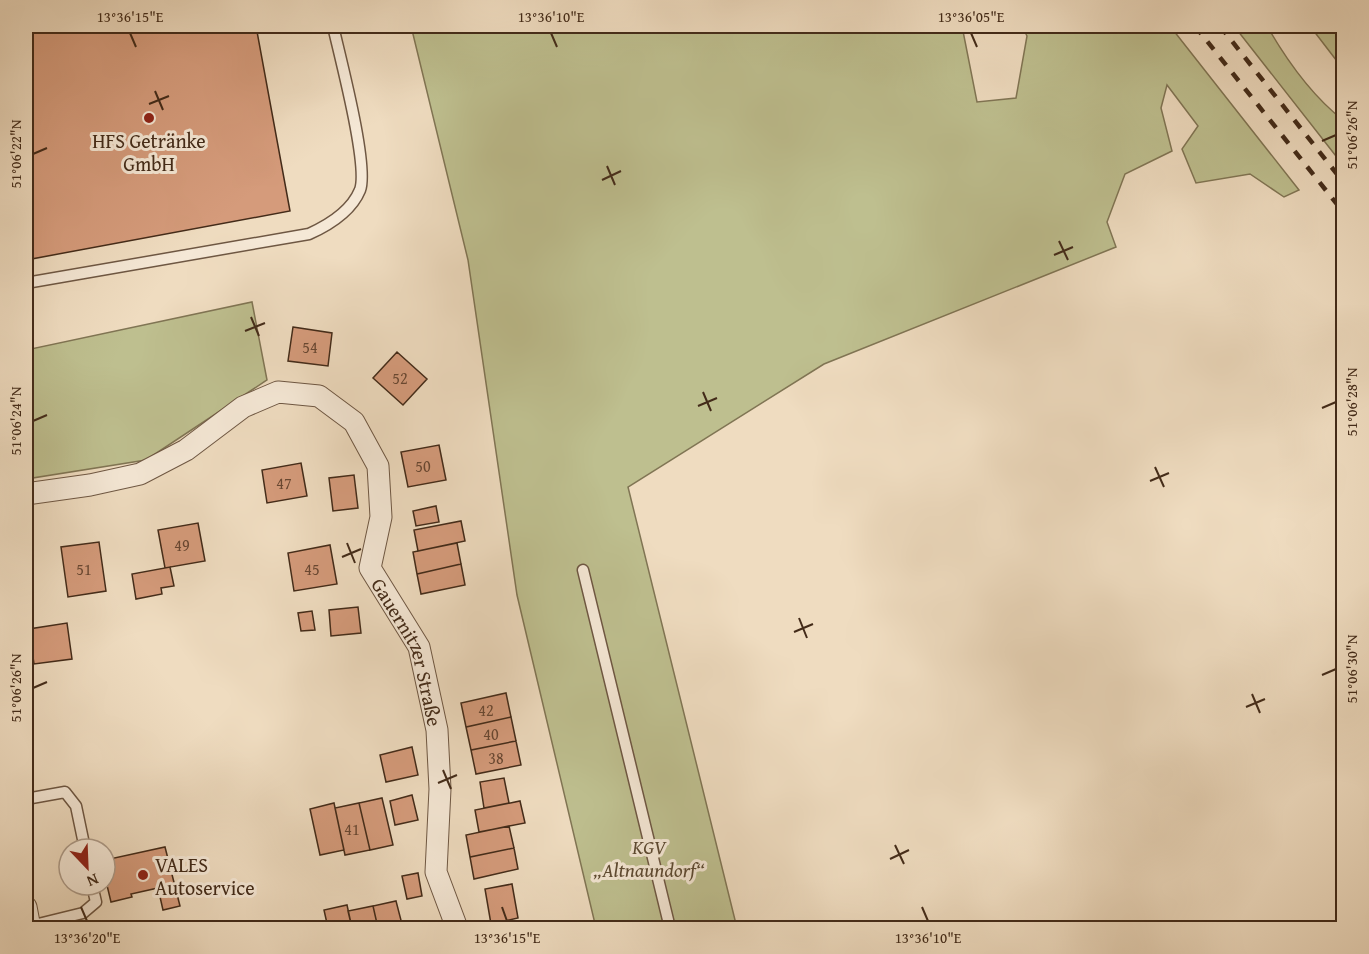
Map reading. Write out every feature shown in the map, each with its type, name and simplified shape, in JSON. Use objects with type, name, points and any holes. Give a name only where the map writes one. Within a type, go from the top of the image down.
[{"type":"street","name":"Gauernitzer Straße","points":[[26,494],[90,485],[140,474],[186,450],[243,407],[278,392],[319,396],[354,422],[378,466],[381,517],[370,567],[419,647],[437,730],[440,789],[436,872],[457,928]]},
{"type":"lane","points":[[26,283],[309,234],[339,217],[352,204],[364,174],[333,26]]},
{"type":"lane","points":[[583,570],[670,928]]},
{"type":"lane","points":[[26,800],[65,792],[75,806],[82,837]]},
{"type":"lane","points":[[29,920],[83,913],[96,902],[95,897]]},
{"type":"green space","name":"KGV „Altnaundorf“","points":[[411,26],[962,26],[977,102],[1016,98],[1027,36],[1022,26],[1170,26],[1299,190],[1284,197],[1250,174],[1196,183],[1182,149],[1198,126],[1167,85],[1161,108],[1172,151],[1125,174],[1107,222],[1116,247],[824,364],[628,487],[737,928],[596,928],[517,595],[468,260]]},
{"type":"green space","points":[[1234,26],[1267,26],[1300,76],[1343,120],[1343,165]]},
{"type":"green space","points":[[1310,26],[1343,26],[1343,69]]},
{"type":"green space","points":[[252,302],[267,380],[146,460],[26,479],[26,350]]},
{"type":"building","name":"HFS Getränke GmbH","points":[[26,26],[256,26],[290,211],[26,260]]},
{"type":"building","points":[[293,327],[332,333],[328,366],[288,361]]},
{"type":"building","points":[[397,352],[427,379],[403,405],[373,378]]},
{"type":"building","points":[[439,445],[446,480],[408,487],[401,452]]},
{"type":"building","points":[[301,463],[307,496],[267,503],[262,470]]},
{"type":"building","points":[[354,475],[358,508],[333,511],[329,478]]},
{"type":"building","points":[[436,506],[439,522],[416,526],[413,511]]},
{"type":"building","points":[[461,521],[465,541],[418,551],[414,530]]},
{"type":"building","points":[[198,523],[205,561],[165,568],[158,530]]},
{"type":"building","points":[[99,542],[106,591],[68,597],[61,547]]},
{"type":"building","points":[[457,543],[461,564],[417,574],[413,552]]},
{"type":"building","points":[[330,545],[337,584],[294,591],[288,553]]},
{"type":"building","points":[[26,556],[32,587],[26,588]]},
{"type":"building","points":[[461,564],[465,585],[421,594],[417,574]]},
{"type":"building","points":[[170,567],[174,586],[161,588],[162,594],[136,599],[132,574]]},
{"type":"building","points":[[358,607],[361,633],[331,636],[329,610]]},
{"type":"building","points":[[312,611],[315,630],[301,631],[298,613]]},
{"type":"building","points":[[67,623],[72,659],[34,664],[29,629]]},
{"type":"building","points":[[506,693],[511,717],[466,727],[461,703]]},
{"type":"building","points":[[511,717],[516,741],[471,750],[466,727]]},
{"type":"building","points":[[516,741],[521,765],[476,774],[471,750]]},
{"type":"building","points":[[412,747],[418,775],[386,782],[380,755]]},
{"type":"building","points":[[504,778],[509,803],[484,808],[480,782]]},
{"type":"building","points":[[412,795],[418,820],[395,825],[390,801]]},
{"type":"building","points":[[382,798],[393,845],[370,850],[359,803]]},
{"type":"building","points":[[520,801],[525,823],[479,832],[475,810]]},
{"type":"building","points":[[334,803],[344,850],[320,855],[310,809]]},
{"type":"building","points":[[359,803],[370,850],[345,855],[335,808]]},
{"type":"building","points":[[509,826],[514,848],[470,857],[466,835]]},
{"type":"building","points":[[165,847],[180,906],[163,910],[158,888],[131,894],[132,897],[111,902],[110,897],[117,897],[117,857]]},
{"type":"building","points":[[514,848],[518,869],[474,879],[470,857]]},
{"type":"building","points":[[418,873],[422,896],[407,899],[402,876]]},
{"type":"building","points":[[512,884],[518,918],[491,924],[485,889]]},
{"type":"building","points":[[396,901],[403,928],[378,928],[373,906]]},
{"type":"building","points":[[347,905],[352,928],[328,928],[324,910]]},
{"type":"building","points":[[373,906],[378,928],[352,928],[348,911]]},
{"type":"building","points":[[431,921],[433,928],[414,928],[413,925]]},
{"type":"building","points":[[543,923],[545,928],[515,928]]},
{"type":"railway","points":[[1195,26],[1344,213]]},
{"type":"railway","points":[[1220,26],[1344,183]]},
{"type":"place","name":"HFS Getränke GmbH","points":[[149,118]]},
{"type":"place","name":"VALES Autoservice","points":[[143,875]]}]
